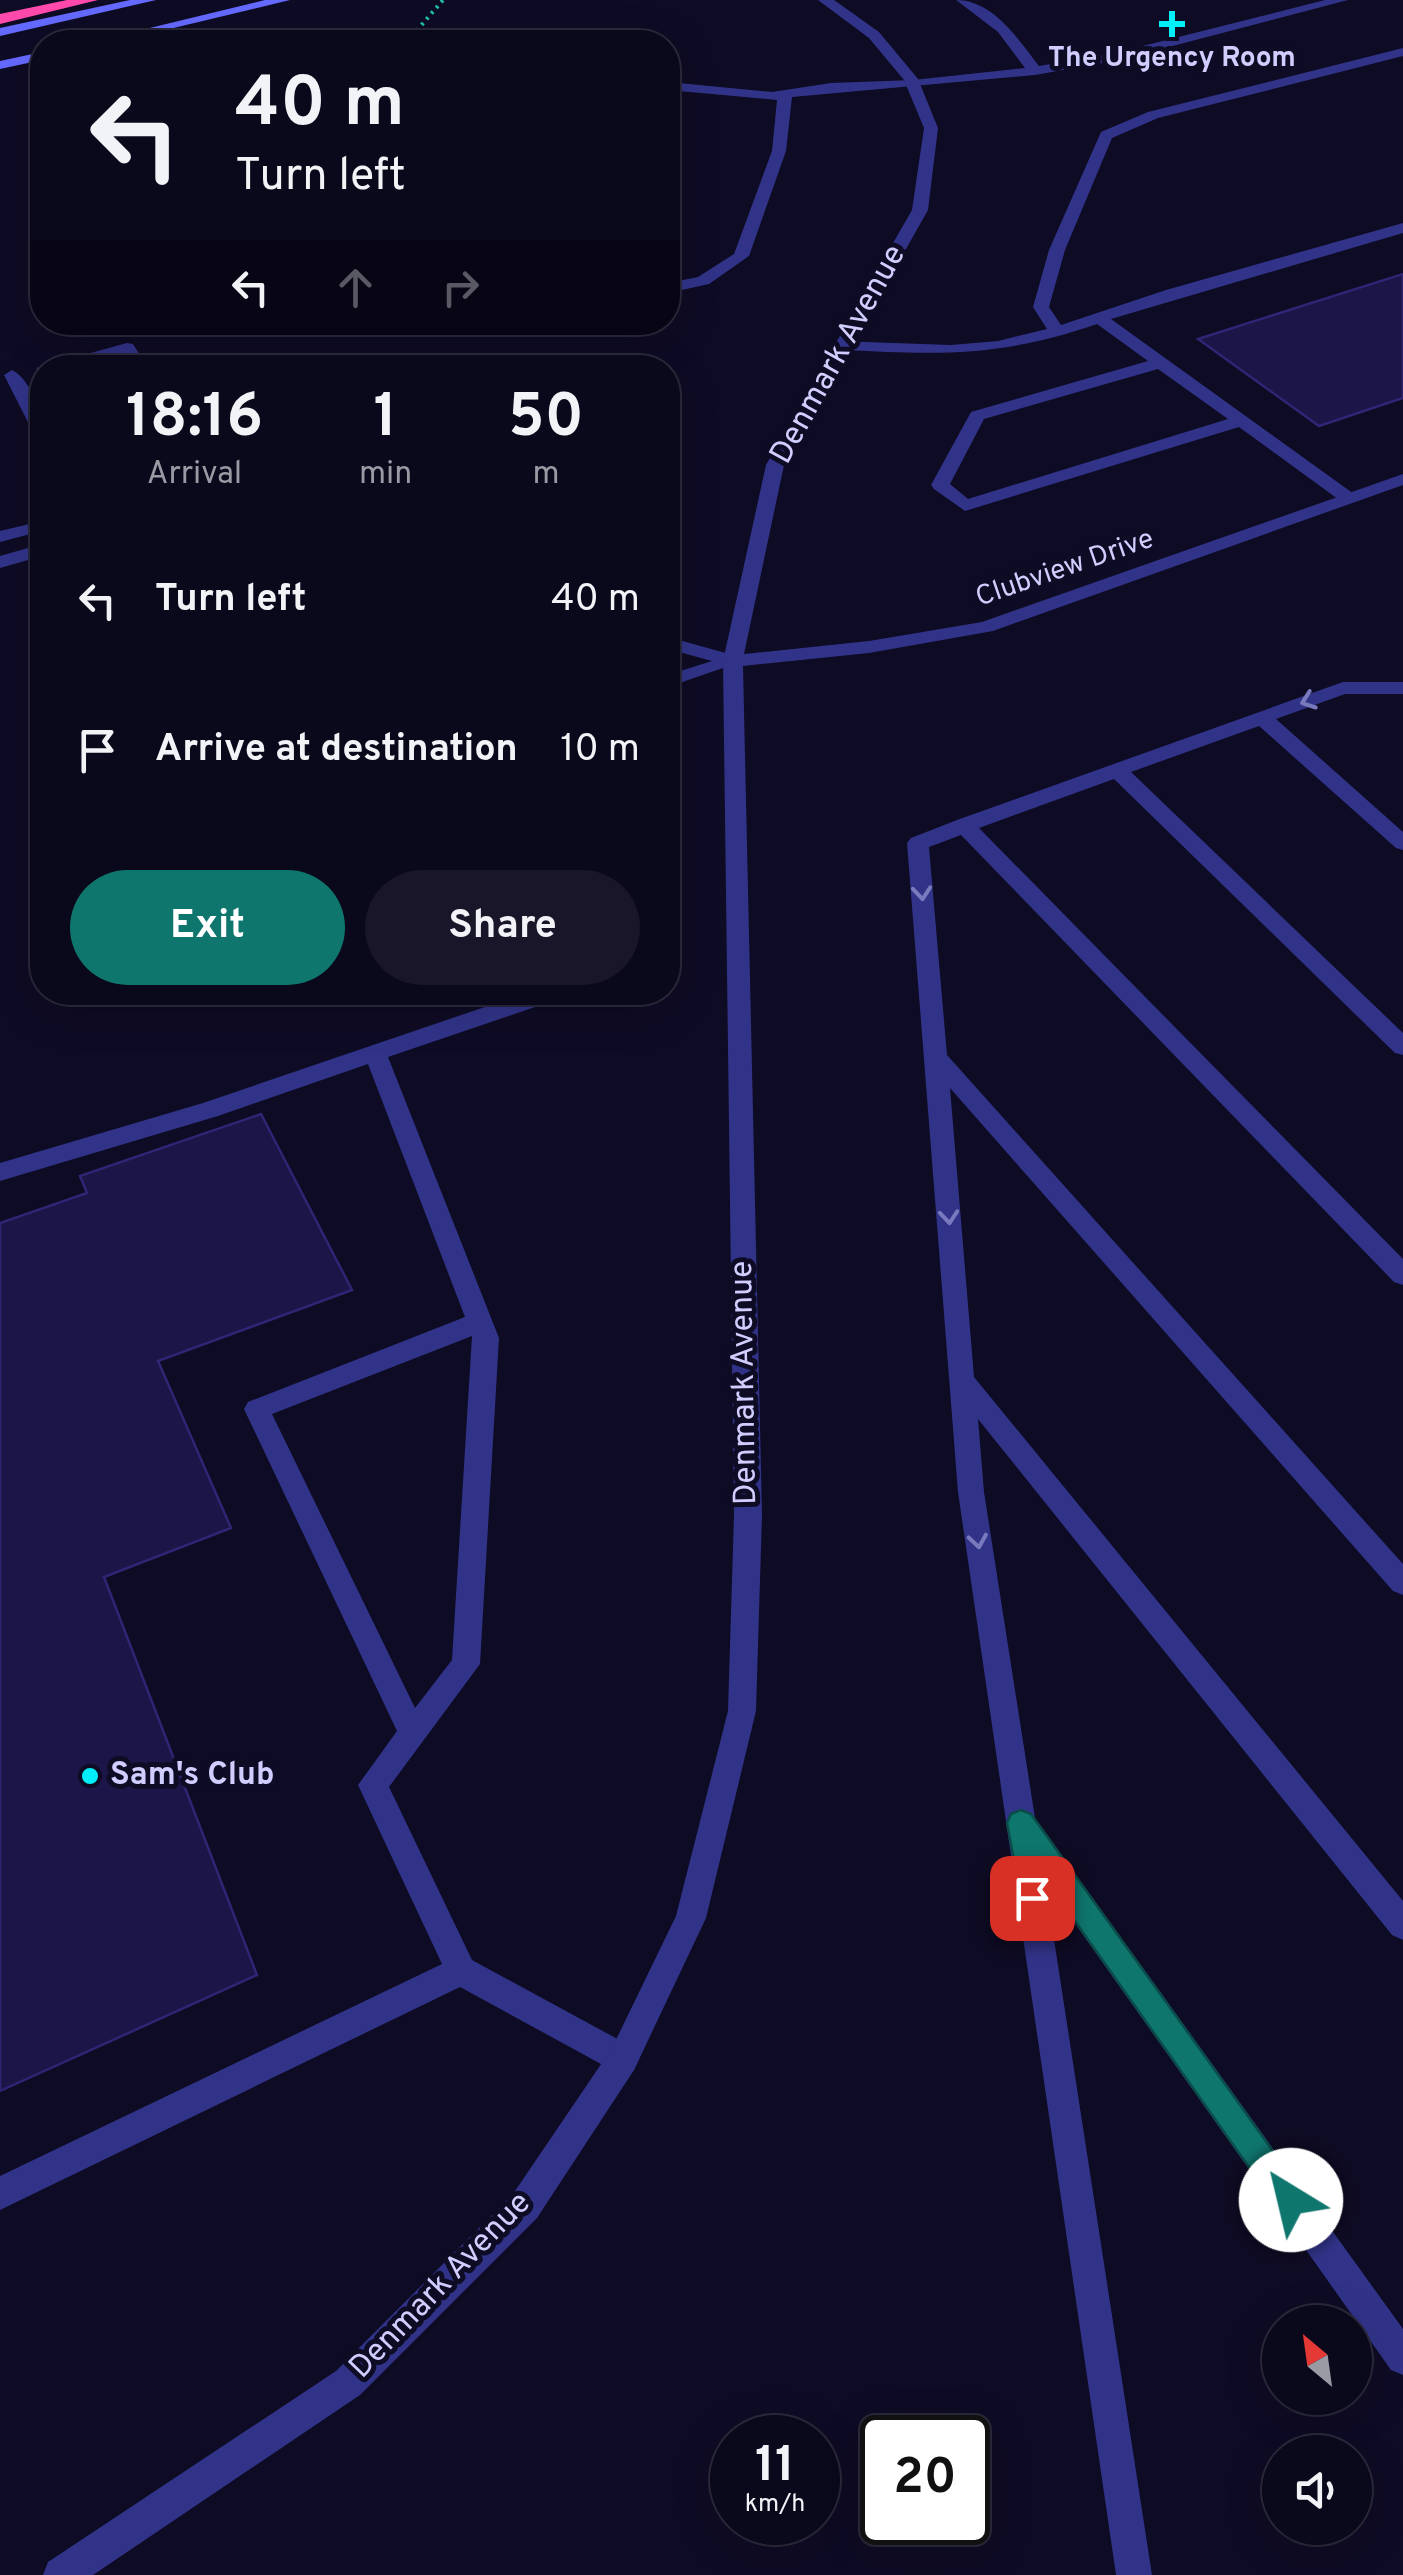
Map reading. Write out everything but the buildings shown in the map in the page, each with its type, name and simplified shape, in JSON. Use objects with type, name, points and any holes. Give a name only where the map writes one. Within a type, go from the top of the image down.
[{"type":"highway","points":[[0,19],[90,0]]},
{"type":"main road","points":[[0,32],[148,0]]},
{"type":"main road","points":[[152,30],[283,0]]},
{"type":"main road","points":[[0,65],[30,59]]},
{"type":"street","name":"Denmark Avenue","points":[[62,2575],[348,2383],[525,2206],[623,2058],[691,1918],[742,1712],[748,1515],[732,660],[775,465],[920,210],[931,128],[913,84],[874,36],[825,0]]},
{"type":"street","points":[[963,0],[1003,29],[1035,72]]},
{"type":"street","points":[[1260,0],[1281,12]]},
{"type":"street","points":[[680,87],[772,96],[831,87],[913,84],[1035,72],[1119,56],[1340,0]]},
{"type":"street","points":[[1058,332],[1040,307],[1056,250],[1106,135],[1153,115],[1403,52]]},
{"type":"street","points":[[680,286],[703,281],[742,256],[780,151],[785,94]]},
{"type":"street","points":[[843,345],[950,350],[998,346],[1058,332],[1172,293],[1403,228]]},
{"type":"street","points":[[1099,318],[1348,498]]},
{"type":"street","points":[[107,355],[127,348],[132,355]]},
{"type":"street","points":[[1159,363],[977,416],[940,485],[965,506],[1238,422]]},
{"type":"street","points":[[6,376],[30,413]]},
{"type":"street","name":"Clubview Drive","points":[[732,660],[869,647],[986,627],[1403,479]]},
{"type":"street","points":[[0,537],[30,529]]},
{"type":"street","points":[[0,562],[30,553]]},
{"type":"street","points":[[680,647],[732,660]]},
{"type":"street","points":[[680,677],[732,660]]},
{"type":"street","points":[[1134,2575],[971,1492],[918,843],[1343,688],[1403,688]]},
{"type":"street","points":[[1261,718],[1403,842]]},
{"type":"street","points":[[1117,770],[1403,1047]]},
{"type":"street","points":[[964,826],[1403,1276]]},
{"type":"street","points":[[0,1172],[210,1110],[515,1005]]},
{"type":"street","points":[[375,1053],[486,1338],[466,1664],[373,1785],[461,1971],[623,2058]]},
{"type":"street","points":[[936,1058],[1403,1583]]},
{"type":"street","points":[[412,1730],[257,1408],[480,1322]]},
{"type":"street","points":[[962,1380],[1403,1925]]},
{"type":"street","points":[[1021,1823],[1403,2358]]},
{"type":"street","points":[[0,2193],[461,1971]]},
{"type":"path","points":[[418,30],[443,0]]},
{"type":"place","name":"The Urgency Room","points":[[1172,24]]},
{"type":"place","name":"Sam's Club","points":[[90,1776]]},
{"type":"route","points":[[1032,1898],[1021,1823],[1291,2200]]}]
